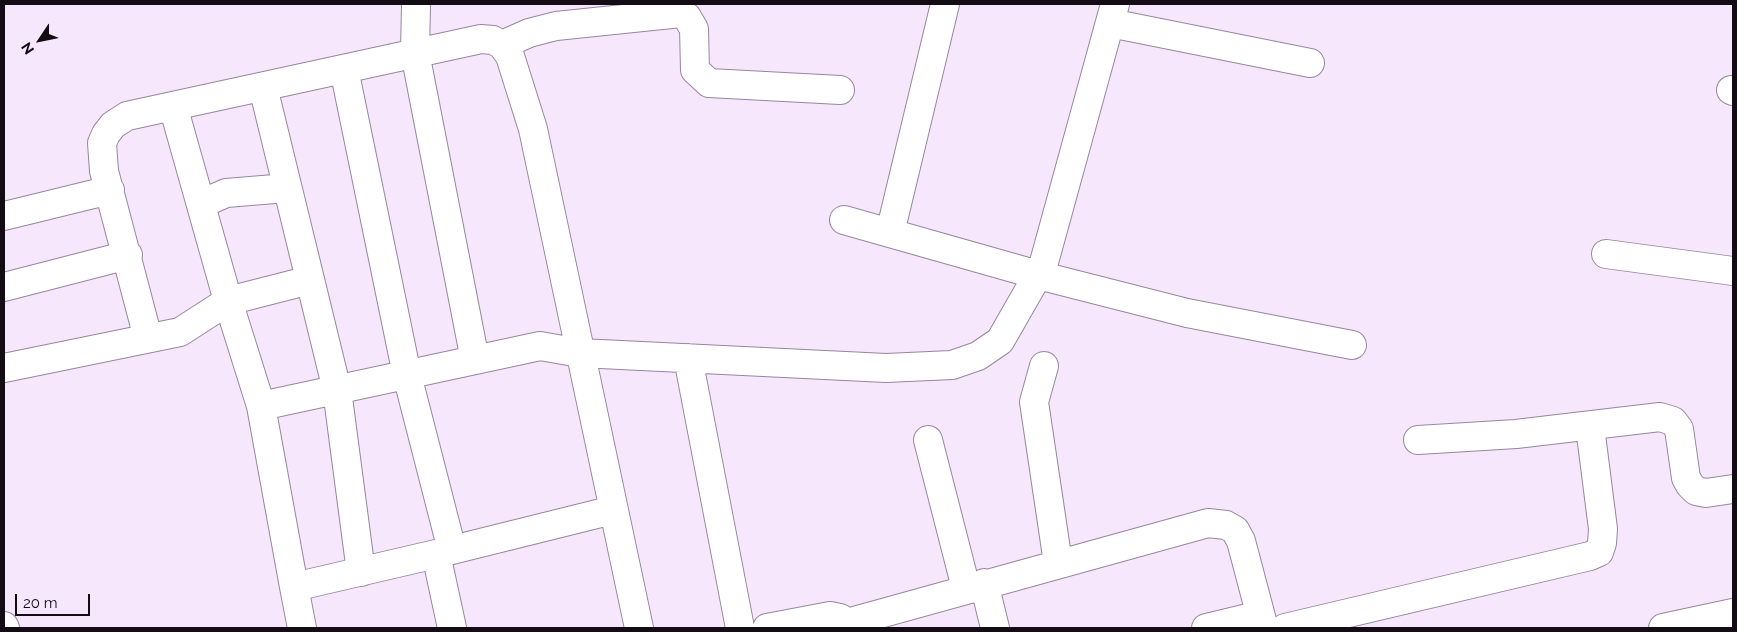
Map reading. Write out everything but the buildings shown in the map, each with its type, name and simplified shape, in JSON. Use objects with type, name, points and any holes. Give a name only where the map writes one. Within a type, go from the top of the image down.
[{"type":"street","points":[[416,4],[415,53],[475,360]]},
{"type":"street","points":[[890,233],[945,4]]},
{"type":"street","points":[[502,45],[529,33],[556,26],[681,13],[687,17],[694,29],[695,70],[709,83],[840,90]]},
{"type":"street","points":[[260,406],[540,346],[580,353],[886,368],[952,365],[978,356],[1000,341],[1043,266],[1113,14],[1310,63]]},
{"type":"street","points":[[148,338],[102,152],[106,134],[113,125],[127,116],[481,39],[493,40],[502,45],[510,56],[533,130],[639,628]]},
{"type":"street","points":[[344,69],[444,552],[452,628]]},
{"type":"street","points":[[263,87],[337,390],[361,572]]},
{"type":"street","points":[[173,106],[260,406],[302,628]]},
{"type":"street","points":[[201,204],[226,193],[287,188]]},
{"type":"street","points":[[4,216],[110,190]]},
{"type":"street","points":[[844,220],[1038,275],[1187,313],[1352,345]]},
{"type":"street","points":[[1606,254],[1733,271]]},
{"type":"street","points":[[4,287],[128,255]]},
{"type":"street","points":[[4,368],[180,332],[228,301],[310,280]]},
{"type":"street","points":[[688,358],[740,628]]},
{"type":"street","points":[[1044,366],[1034,402],[1058,563]]},
{"type":"street","points":[[1418,440],[1590,427],[1660,417],[1673,421],[1679,429],[1686,478],[1696,491],[1706,493],[1733,489]]},
{"type":"street","points":[[1285,628],[1590,556],[1599,552],[1603,529],[1590,427]]},
{"type":"street","points":[[928,440],[975,586],[995,628]]},
{"type":"street","points":[[294,587],[614,510]]},
{"type":"street","points":[[767,628],[830,616],[840,618],[848,626],[975,586],[1208,523],[1226,525],[1235,530],[1241,541],[1262,622],[1206,628]]},
{"type":"street","points":[[1663,628],[1733,613]]}]
